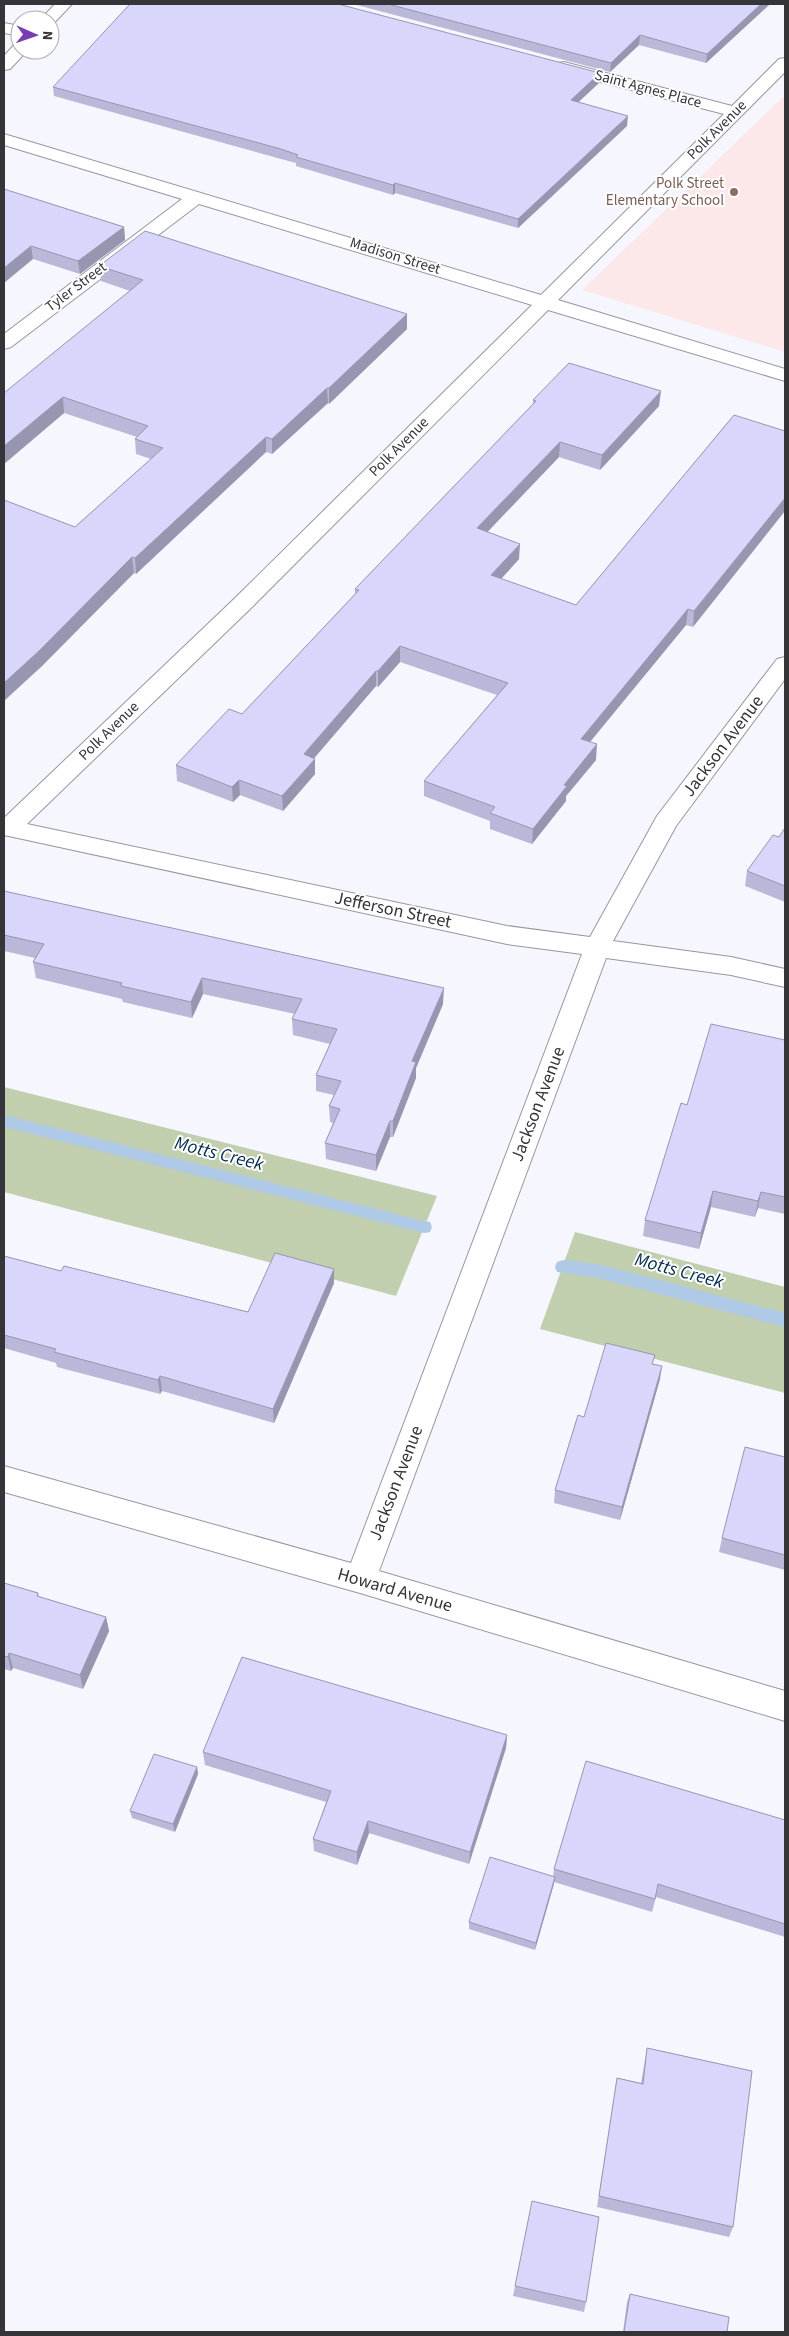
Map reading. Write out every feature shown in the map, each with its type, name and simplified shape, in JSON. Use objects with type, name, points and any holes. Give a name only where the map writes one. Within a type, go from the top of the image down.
[{"type":"street","name":"Polk Avenue","points":[[6,827],[241,605],[785,63]]},
{"type":"street","name":"Saint Agnes Place","points":[[552,64],[735,112]]},
{"type":"street","name":"Madison Street","points":[[4,139],[198,196],[785,375]]},
{"type":"street","name":"Tyler Street","points":[[4,343],[198,196]]},
{"type":"street","name":"Jackson Avenue","points":[[360,1579],[597,947],[666,822],[785,664]]},
{"type":"street","name":"Jefferson Street","points":[[6,827],[507,935],[731,966],[785,978]]},
{"type":"street","name":"Howard Avenue","points":[[4,1479],[360,1579],[785,1706]]},
{"type":"shaded area","name":"Polk Street Elementary School","points":[[785,95],[785,352],[582,290]]},
{"type":"green space","points":[[4,1087],[437,1196],[396,1296],[4,1192]]},
{"type":"green space","points":[[575,1232],[785,1287],[785,1393],[540,1329]]},
{"type":"building","points":[[130,4],[338,4],[600,73],[571,100],[628,116],[518,219],[395,183],[393,185],[296,157],[298,155],[281,149],[53,87]]},
{"type":"building","points":[[388,4],[761,4],[707,54],[640,35],[611,63]]},
{"type":"building","points":[[4,189],[124,227],[78,261],[31,246],[4,268]]},
{"type":"building","points":[[145,231],[407,314],[272,439],[266,437],[135,558],[132,557],[39,651],[4,683],[4,500],[75,527],[163,448],[135,439],[148,426],[63,397],[4,446],[4,393],[143,280],[99,266]]},
{"type":"building","points":[[569,363],[661,391],[602,455],[560,442],[477,528],[520,544],[491,575],[576,605],[734,415],[785,431],[785,498],[694,611],[688,609],[581,739],[597,744],[564,785],[567,786],[533,829],[490,813],[495,807],[424,781],[508,683],[400,646],[304,754],[315,759],[282,796],[239,780],[232,787],[176,765],[229,709],[242,714],[359,590],[355,589],[536,401],[533,400]]},
{"type":"building","points":[[785,828],[785,886],[747,871],[773,835],[779,837]]},
{"type":"building","points":[[4,891],[444,988],[412,1061],[416,1062],[393,1121],[390,1121],[376,1155],[325,1143],[340,1109],[329,1106],[341,1081],[316,1075],[337,1029],[292,1019],[302,999],[202,978],[191,1002],[121,986],[122,983],[33,962],[44,944],[4,935]]},
{"type":"building","points":[[711,1024],[785,1040],[785,1197],[761,1192],[758,1201],[713,1191],[701,1233],[645,1220],[681,1103],[687,1105]]},
{"type":"building","points":[[275,1253],[334,1269],[273,1409],[160,1376],[158,1380],[54,1352],[56,1349],[4,1335],[4,1256],[61,1271],[64,1266],[248,1312]]},
{"type":"building","points":[[606,1343],[655,1355],[652,1364],[662,1366],[622,1507],[555,1490],[578,1415],[584,1417]]},
{"type":"building","points":[[745,1447],[785,1457],[785,1555],[722,1538]]},
{"type":"building","points":[[4,1583],[38,1593],[37,1596],[106,1617],[80,1675],[9,1653],[8,1657],[4,1656]]},
{"type":"building","points":[[242,1657],[507,1735],[470,1852],[368,1821],[357,1852],[313,1839],[331,1791],[203,1752]]},
{"type":"building","points":[[154,1754],[197,1767],[173,1824],[130,1811]]},
{"type":"building","points":[[586,1761],[785,1820],[785,1924],[658,1884],[655,1899],[554,1869]]},
{"type":"building","points":[[490,1857],[555,1877],[536,1943],[469,1922]]},
{"type":"building","points":[[647,2048],[752,2071],[733,2227],[599,2196],[617,2078],[643,2084]]},
{"type":"building","points":[[532,2201],[599,2217],[586,2302],[515,2286]]},
{"type":"building","points":[[630,2294],[729,2317],[727,2332],[624,2332]]},
{"type":"waterway","name":"Motts Creek","points":[[4,1121],[424,1227]]},
{"type":"waterway","name":"Motts Creek","points":[[563,1267],[598,1271],[785,1320]]},
{"type":"place","name":"Polk Street Elementary School","points":[[734,192]]}]
